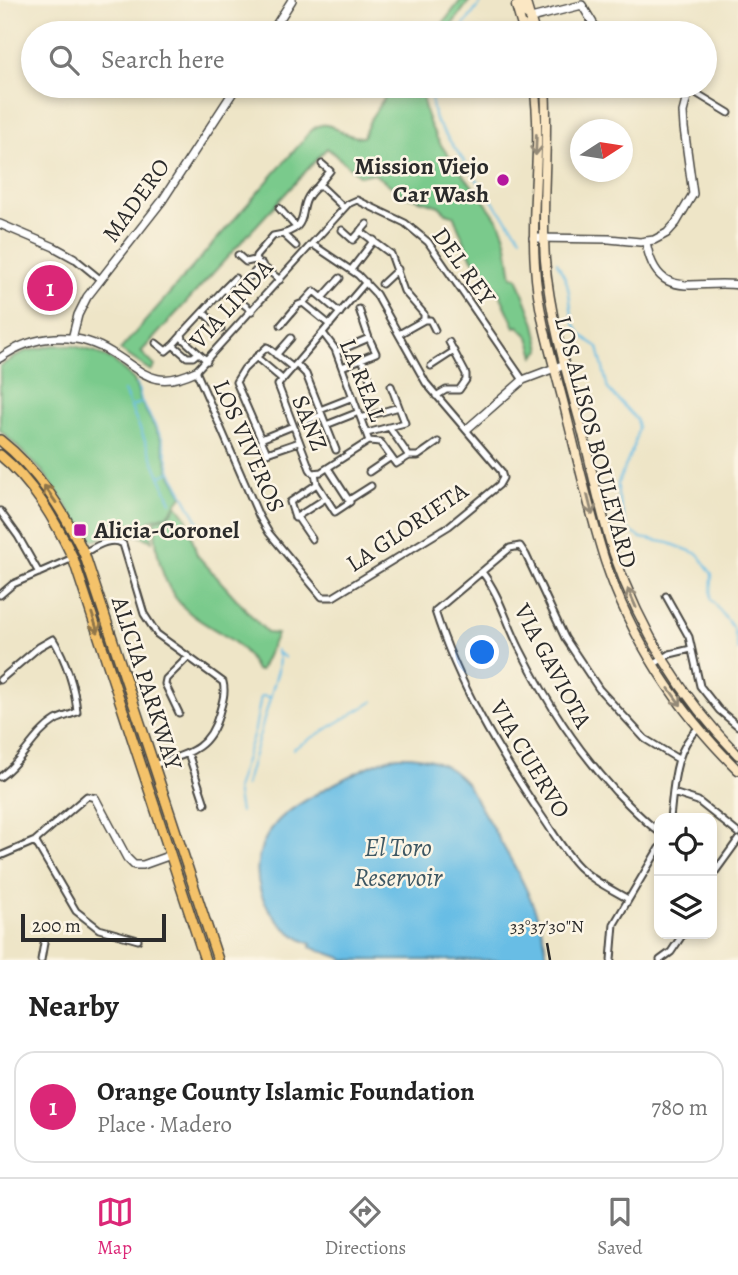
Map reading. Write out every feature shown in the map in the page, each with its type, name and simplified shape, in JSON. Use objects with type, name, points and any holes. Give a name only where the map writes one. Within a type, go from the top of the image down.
[{"type":"main road","points":[[516,0],[523,12],[531,18]]},
{"type":"main road","points":[[516,0],[522,21]]},
{"type":"main road","points":[[525,0],[532,21]]},
{"type":"main road","name":"LOS ALISOS BOULEVARD","points":[[535,98],[537,135],[533,239],[538,298],[605,561],[625,611],[653,665],[699,728],[738,770]]},
{"type":"main road","name":"LOS ALISOS BOULEVARD","points":[[546,98],[544,238],[549,293],[614,552],[636,608],[663,659],[707,721],[738,755]]},
{"type":"main road","name":"ALICIA PARKWAY","points":[[0,440],[36,474],[69,523],[84,553],[218,960]]},
{"type":"main road","name":"ALICIA PARKWAY","points":[[0,455],[27,482],[44,505],[73,558],[205,960]]},
{"type":"main road","points":[[73,558],[84,553]]},
{"type":"main road","points":[[170,817],[173,844],[171,855],[179,861],[190,893],[198,903]]},
{"type":"street","points":[[279,21],[292,0]]},
{"type":"street","points":[[531,18],[582,5],[592,21]]},
{"type":"street","name":"MADERO","points":[[72,339],[78,315],[101,280],[162,201],[229,98]]},
{"type":"street","points":[[533,239],[646,242],[661,237],[673,227],[693,194],[683,112],[687,98]]},
{"type":"street","points":[[704,98],[729,113]]},
{"type":"street","points":[[321,164],[336,176]]},
{"type":"street","points":[[256,260],[258,251],[273,236],[284,235],[296,227],[304,216],[305,198],[330,171]]},
{"type":"street","points":[[317,187],[322,187],[344,208]]},
{"type":"street","name":"VIA LINDA","points":[[0,358],[16,347],[35,340],[61,337],[101,347],[145,376],[168,379],[196,371],[354,200]]},
{"type":"street","name":"DEL REY","points":[[354,200],[405,223],[428,242],[523,380]]},
{"type":"street","points":[[279,208],[296,227]]},
{"type":"street","points":[[0,224],[74,258],[101,280]]},
{"type":"street","points":[[353,240],[367,224]]},
{"type":"street","points":[[342,230],[366,250]]},
{"type":"street","points":[[360,231],[387,249],[394,259],[404,291],[422,310],[424,320]]},
{"type":"street","points":[[284,235],[296,246]]},
{"type":"street","points":[[351,270],[374,240]]},
{"type":"street","points":[[646,242],[654,267],[671,282],[689,287],[720,283],[738,285]]},
{"type":"street","points":[[312,244],[351,270],[376,293],[417,369],[436,397],[467,429],[523,380],[565,364]]},
{"type":"street","points":[[239,255],[246,262],[256,260],[280,280]]},
{"type":"street","points":[[250,277],[262,264]]},
{"type":"street","points":[[382,284],[398,269]]},
{"type":"street","points":[[156,343],[166,351],[234,278]]},
{"type":"street","points":[[322,298],[340,278]]},
{"type":"street","points":[[256,357],[280,382],[366,282]]},
{"type":"street","points":[[223,290],[251,311]]},
{"type":"street","points":[[281,325],[314,291],[340,313]]},
{"type":"street","points":[[303,303],[330,325]]},
{"type":"street","points":[[342,367],[376,354],[359,309]]},
{"type":"street","points":[[203,312],[220,329]]},
{"type":"street","points":[[399,334],[424,320],[430,320],[435,330]]},
{"type":"street","name":"LA REAL","points":[[323,333],[336,352],[369,441]]},
{"type":"street","points":[[182,334],[183,339],[207,361]]},
{"type":"street","points":[[276,355],[291,338]]},
{"type":"street","points":[[336,352],[369,338]]},
{"type":"street","points":[[436,397],[446,390],[459,390],[466,380],[466,374],[449,342]]},
{"type":"street","points":[[173,345],[187,357],[198,353]]},
{"type":"street","points":[[299,442],[267,453],[236,382],[238,376],[267,347],[306,374],[336,450]]},
{"type":"street","points":[[431,366],[454,351]]},
{"type":"street","points":[[362,359],[373,387]]},
{"type":"street","name":"LOS VIVEROS","points":[[196,371],[259,516],[269,533],[325,598]]},
{"type":"street","name":"SANZ","points":[[280,382],[293,426],[317,484]]},
{"type":"street","points":[[367,433],[405,423],[391,386]]},
{"type":"street","points":[[302,422],[353,397]]},
{"type":"street","points":[[326,425],[399,407]]},
{"type":"street","points":[[261,439],[293,426]]},
{"type":"street","points":[[389,427],[409,456]]},
{"type":"street","name":"LA GLORIETA","points":[[325,598],[333,597],[449,526],[499,485],[503,478],[501,471],[467,429]]},
{"type":"street","points":[[314,473],[328,468],[369,441],[380,442],[396,464],[409,456],[418,456],[438,442]]},
{"type":"street","points":[[369,472],[391,457]]},
{"type":"street","points":[[328,468],[349,500]]},
{"type":"street","points":[[312,538],[297,516],[295,518],[290,502],[317,484],[335,512],[371,486]]},
{"type":"street","points":[[297,516],[326,498]]},
{"type":"street","points":[[0,513],[18,536],[39,573]]},
{"type":"street","points":[[84,553],[118,540],[122,544],[150,624],[157,634],[223,682],[225,691],[213,734],[188,753],[153,765]]},
{"type":"street","points":[[482,572],[510,548],[520,546],[565,638],[599,689],[645,739],[678,759]]},
{"type":"street","points":[[0,595],[13,584],[73,558]]},
{"type":"street","name":"VIA CUERVO","points":[[482,572],[435,611],[470,693],[498,748],[578,866],[598,883],[628,899]]},
{"type":"street","name":"VIA GAVIOTA","points":[[482,572],[491,583],[525,659],[571,739],[642,820],[654,828]]},
{"type":"street","points":[[666,596],[689,637],[700,685],[719,710],[738,726]]},
{"type":"street","points":[[0,680],[53,639],[61,653],[77,712],[57,719],[45,728],[0,777]]},
{"type":"street","points":[[653,665],[670,654],[691,649]]},
{"type":"street","points":[[179,713],[165,684],[166,679],[188,657]]},
{"type":"street","points":[[671,813],[678,759],[685,744],[707,721]]},
{"type":"street","points":[[188,753],[205,804]]},
{"type":"street","points":[[673,793],[698,801],[738,833]]},
{"type":"street","points":[[0,856],[35,841],[87,796],[95,798],[127,858],[134,865],[143,865],[171,855]]},
{"type":"street","points":[[717,869],[738,840]]},
{"type":"street","points":[[35,841],[76,911],[99,929],[138,940]]},
{"type":"street","points":[[611,960],[614,923],[654,856]]},
{"type":"street","points":[[660,960],[680,939]]},
{"type":"street","points":[[40,960],[44,943]]},
{"type":"green space","points":[[461,0],[470,0],[455,21],[445,21]]},
{"type":"green space","points":[[384,98],[423,98],[430,125],[439,142],[489,207],[503,230],[512,276],[517,277],[535,324],[541,350],[535,356],[529,337],[518,326],[515,327],[498,290],[472,259],[453,215],[446,213],[439,206],[404,195],[373,173],[360,176],[327,148],[141,352],[155,366],[151,371],[120,350],[310,132],[317,126],[324,125],[363,137]]},
{"type":"green space","points":[[54,345],[74,346],[96,352],[115,362],[134,380],[141,402],[161,439],[170,473],[183,495],[168,515],[150,520],[152,541],[116,530],[97,540],[87,539],[43,472],[0,430],[0,366],[24,352]]},
{"type":"green space","points":[[177,505],[186,517],[197,555],[268,633],[277,634],[260,671],[256,670],[235,643],[200,621],[181,605],[167,583],[159,559],[155,520],[169,516]]},
{"type":"water","name":"El Toro Reservoir","points":[[398,756],[418,757],[436,762],[467,784],[528,893],[544,938],[547,960],[347,960],[310,947],[311,944],[294,935],[268,908],[257,874],[265,839],[277,822],[300,804],[334,784]]},
{"type":"waterway","points":[[467,21],[483,0]]},
{"type":"waterway","points":[[431,98],[435,120],[521,237]]},
{"type":"waterway","points":[[557,262],[567,283],[575,326],[587,340],[598,347],[608,389],[636,419],[638,427],[634,446],[618,483],[618,495],[627,529],[641,538],[669,543],[698,554],[712,574],[711,599],[734,629],[738,650]]},
{"type":"waterway","points":[[137,384],[141,400]]},
{"type":"waterway","points":[[124,391],[171,502]]},
{"type":"waterway","points":[[133,406],[142,402],[162,438],[171,472]]},
{"type":"waterway","points":[[161,476],[171,472],[200,525]]},
{"type":"waterway","points":[[245,786],[278,670],[279,657],[276,650]]},
{"type":"waterway","points":[[279,653],[285,658]]},
{"type":"waterway","points":[[240,812],[236,789],[255,729],[261,696],[269,697]]},
{"type":"waterway","points":[[293,749],[374,701]]},
{"type":"place","name":"Mission Viejo Car Wash","points":[[503,180]]},
{"type":"place","name":"Orange County Islamic Foundation","points":[[50,288]]},
{"type":"place","name":"Alicia-Coronel","points":[[80,530]]}]
